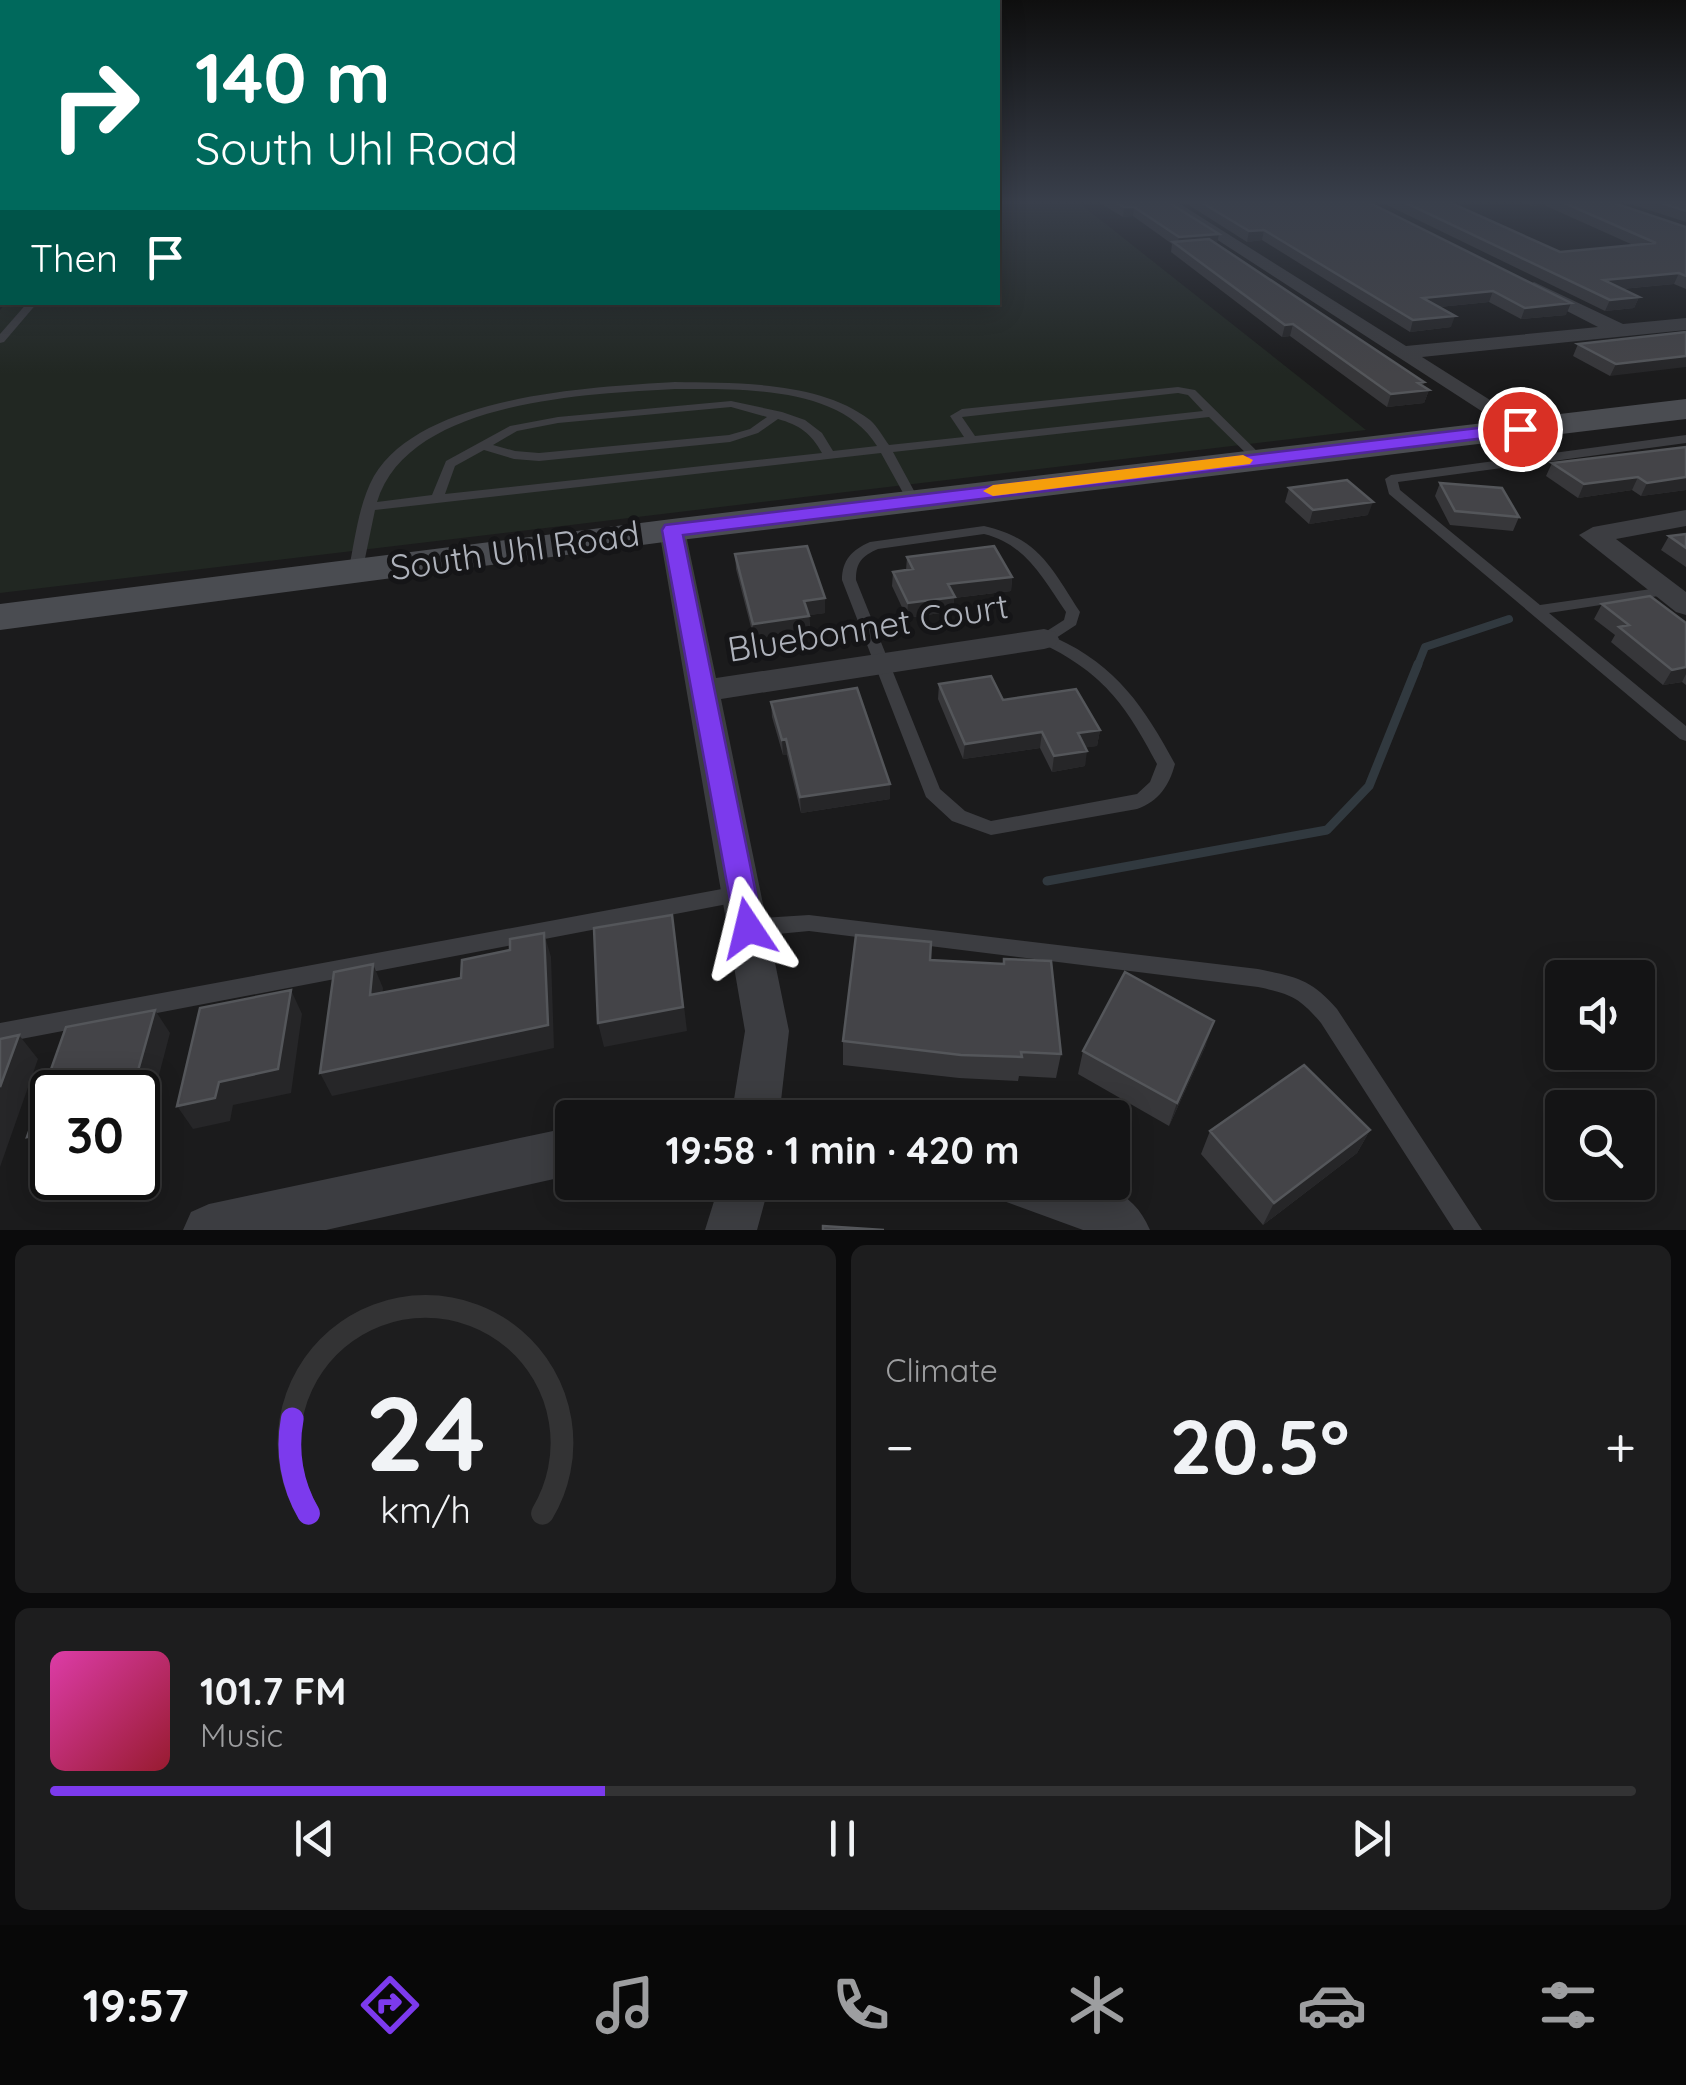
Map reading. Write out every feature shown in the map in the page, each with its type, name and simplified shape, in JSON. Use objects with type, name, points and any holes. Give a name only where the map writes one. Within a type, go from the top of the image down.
[{"type":"main road","name":"South Uhl Road","points":[[0,618],[1259,458],[1520,429],[1685,417]]},
{"type":"street","points":[[1256,259],[1520,429]]},
{"type":"street","points":[[1517,279],[1621,330]]},
{"type":"street","points":[[1401,353],[1686,324]]},
{"type":"street","points":[[1675,598],[1593,535],[1686,518]]},
{"type":"street","points":[[672,530],[767,1031],[757,1100]]},
{"type":"street","name":"Bluebonnet Court","points":[[702,691],[1044,639]]},
{"type":"street","points":[[210,1230],[555,1155]]},
{"type":"street","points":[[730,1230],[739,1200]]},
{"type":"street","points":[[1077,1200],[1090,1204],[1124,1230]]},
{"type":"lane","points":[[0,340],[31,305]]},
{"type":"lane","points":[[355,573],[382,473],[410,447],[468,415],[526,401],[698,384],[744,384],[812,395],[866,423],[914,500]]},
{"type":"lane","points":[[970,438],[956,416],[962,412],[1178,390],[1191,392],[1259,458]]},
{"type":"lane","points":[[436,499],[450,464],[514,428],[558,420],[731,404],[801,422],[818,436],[829,454]]},
{"type":"lane","points":[[372,506],[1212,413]]},
{"type":"lane","points":[[481,444],[514,455],[540,457],[730,438],[754,431],[778,414]]},
{"type":"lane","points":[[1685,417],[1390,479],[1394,490],[1414,509],[1686,735]]},
{"type":"lane","points":[[984,530],[1013,536],[1024,543],[1073,612],[1071,622],[1044,639],[1102,670],[1126,696],[1166,764],[1161,784],[1137,802],[991,828],[971,823],[948,811],[932,792],[849,580],[851,558],[874,545],[984,530]]},
{"type":"lane","points":[[1537,610],[1675,598]]},
{"type":"lane","points":[[0,1033],[745,911],[809,923],[1168,965],[1287,984],[1311,995],[1469,1230]]},
{"type":"shaded area","points":[[1000,259],[1151,259],[1366,430],[0,593],[0,310],[4,305],[1000,305]]},
{"type":"building","points":[[1196,259],[1240,259],[1424,382],[1418,383],[1429,390],[1391,394],[1293,324],[1285,325]]},
{"type":"building","points":[[1313,259],[1483,259],[1571,303],[1525,308],[1493,291],[1423,298],[1455,316],[1413,320]]},
{"type":"building","points":[[1525,259],[1686,259],[1686,276],[1679,273],[1604,280],[1639,297],[1610,300]]},
{"type":"building","points":[[1686,332],[1686,356],[1616,364],[1578,344]]},
{"type":"building","points":[[1686,447],[1686,477],[1647,483],[1638,477],[1584,484],[1552,463]]},
{"type":"building","points":[[1347,480],[1373,502],[1313,510],[1289,488]]},
{"type":"building","points":[[1440,483],[1502,488],[1519,517],[1455,511]]},
{"type":"building","points":[[1686,534],[1686,548],[1669,536]]},
{"type":"building","points":[[807,546],[825,598],[804,601],[809,616],[753,624],[735,554]]},
{"type":"building","points":[[994,546],[1012,577],[948,584],[955,597],[908,603],[893,572],[913,569],[907,557]]},
{"type":"building","points":[[1650,596],[1686,623],[1686,667],[1672,670],[1619,627],[1629,625],[1602,604]]},
{"type":"building","points":[[991,676],[1003,700],[1076,689],[1100,730],[1078,733],[1087,751],[1054,756],[1042,732],[965,744],[939,684]]},
{"type":"building","points":[[857,688],[890,784],[800,797],[786,739],[782,740],[771,702]]},
{"type":"building","points":[[672,915],[683,1007],[598,1023],[594,928]]},
{"type":"building","points":[[544,933],[548,1025],[320,1073],[334,972],[373,964],[370,995],[461,978],[462,960],[510,950],[510,939]]},
{"type":"building","points":[[856,935],[931,942],[930,960],[1004,964],[1004,959],[1051,961],[1061,1054],[961,1055],[843,1041]]},
{"type":"building","points":[[1125,972],[1214,1021],[1177,1103],[1083,1051]]},
{"type":"building","points":[[291,990],[278,1069],[219,1082],[215,1098],[177,1106],[200,1008]]},
{"type":"building","points":[[155,1010],[138,1070],[51,1070],[66,1027]]},
{"type":"building","points":[[19,1035],[0,1087],[0,1039]]},
{"type":"building","points":[[1304,1065],[1370,1130],[1274,1203],[1210,1131]]},
{"type":"building","points":[[823,1226],[884,1230],[823,1230]]},
{"type":"waterway","points":[[1417,667],[1425,647],[1509,619]]},
{"type":"waterway","points":[[1047,881],[1327,830],[1369,786],[1418,664]]},
{"type":"slow traffic","points":[[993,491],[1243,460]]},
{"type":"route","points":[[748,928],[672,530],[1520,429]]}]
